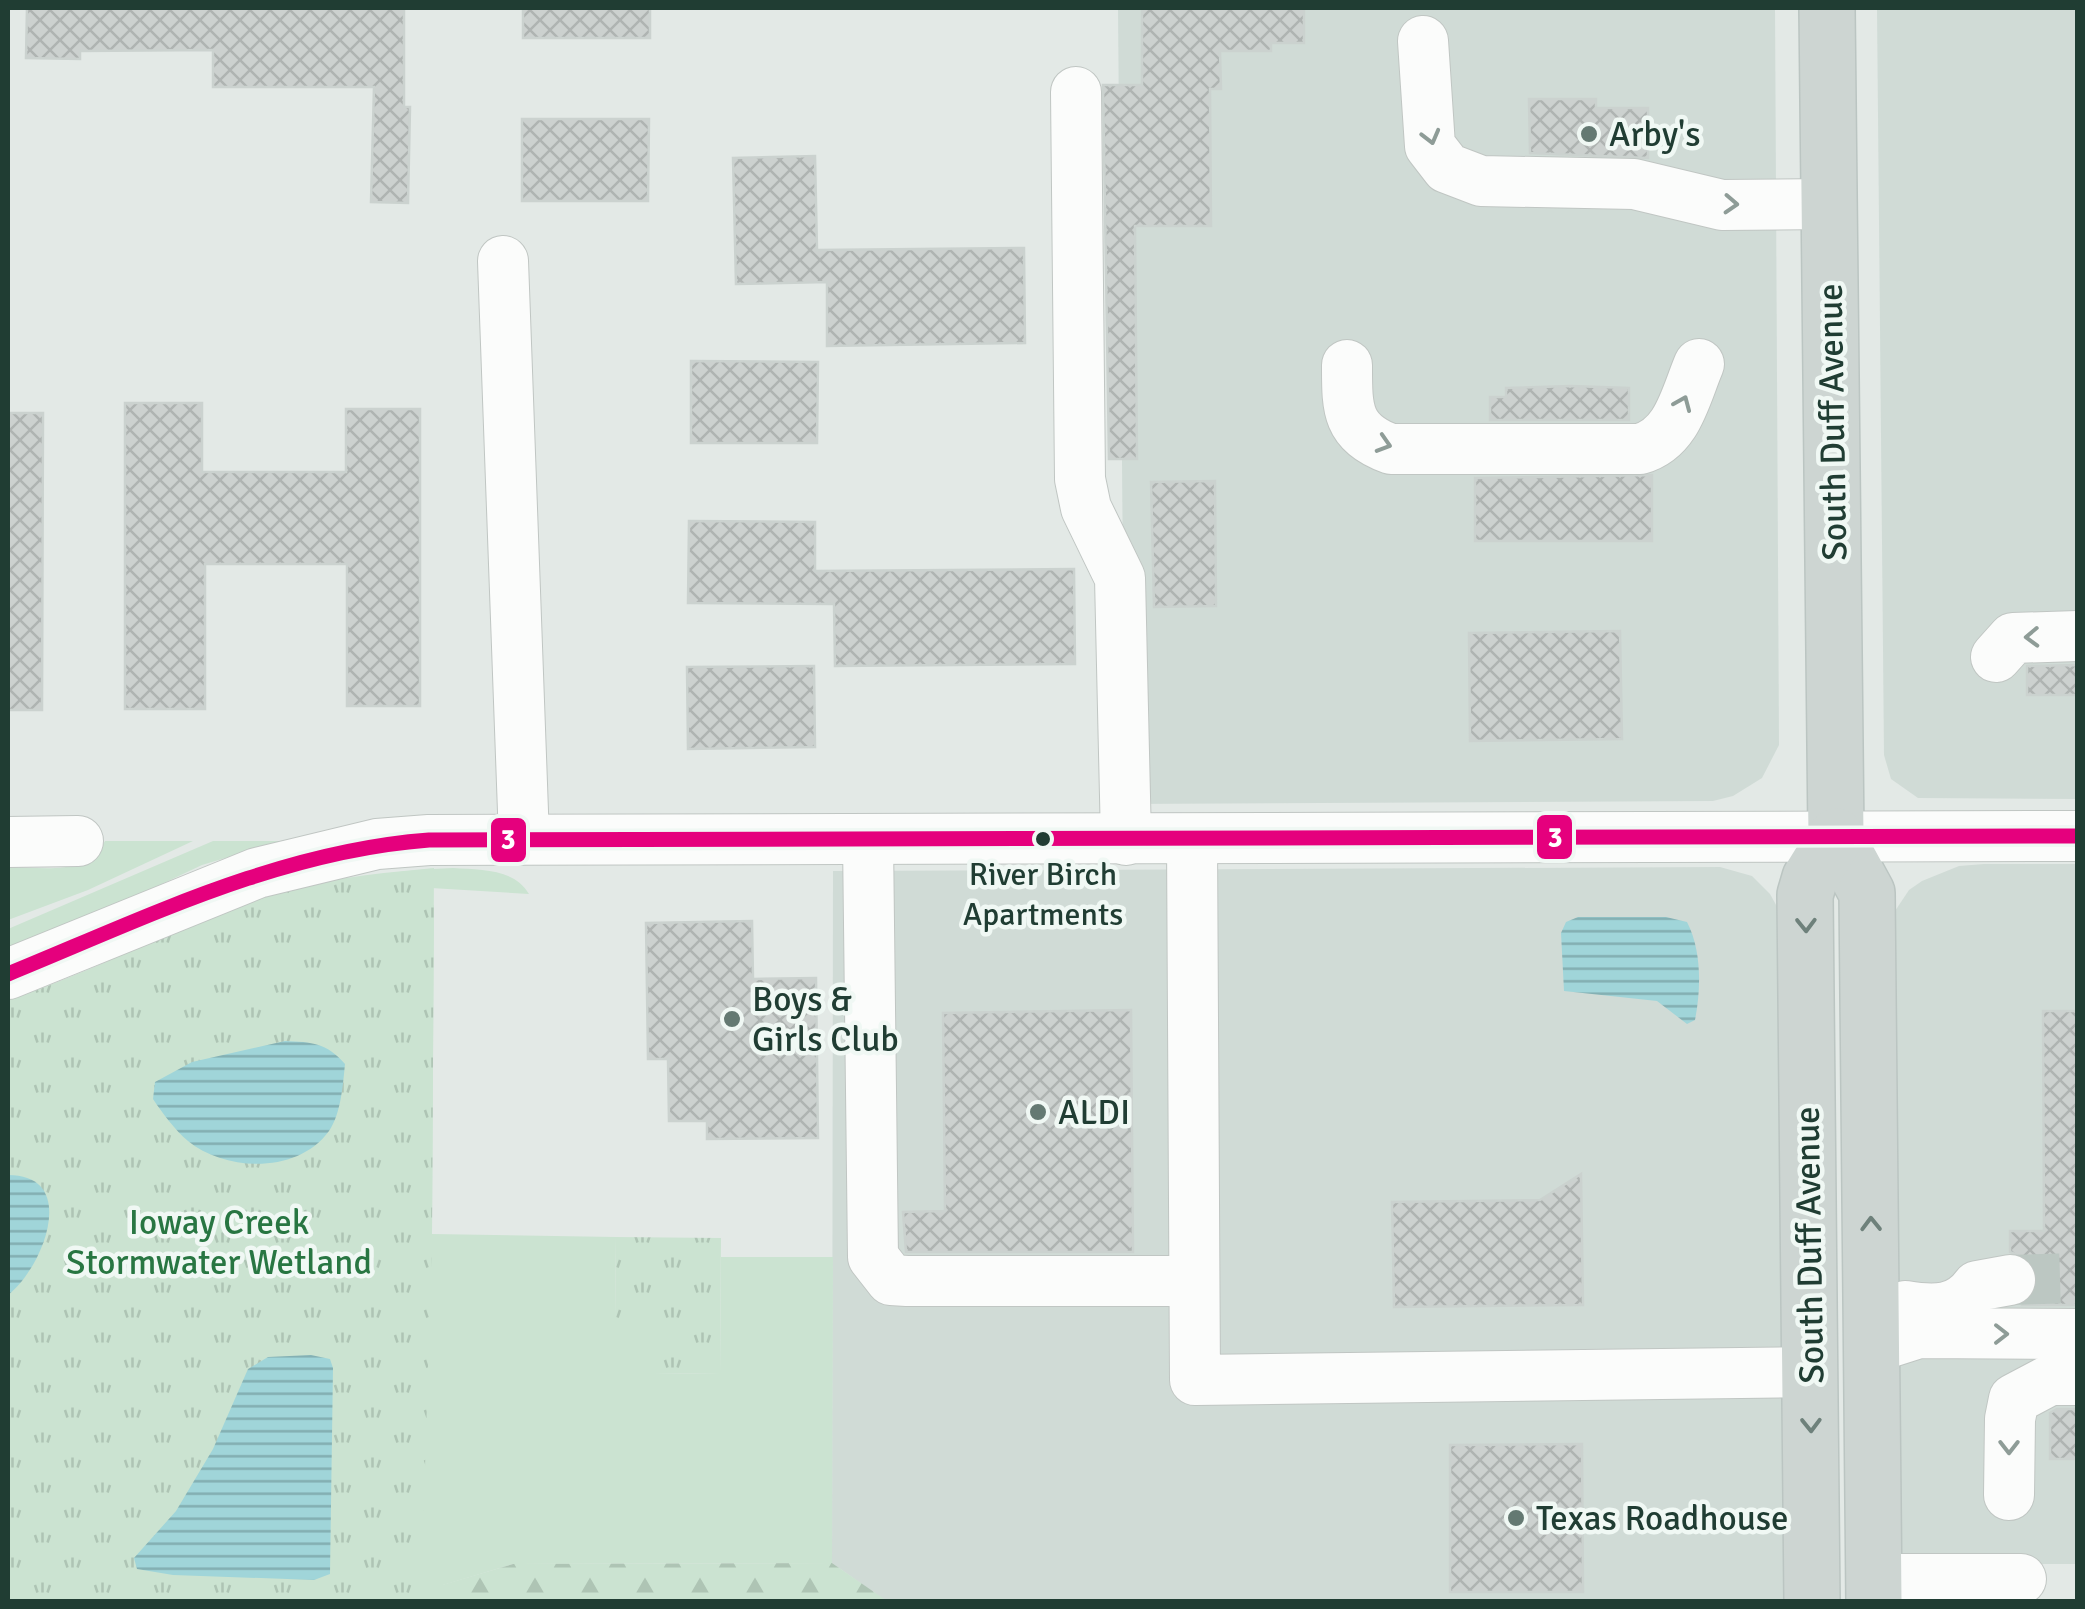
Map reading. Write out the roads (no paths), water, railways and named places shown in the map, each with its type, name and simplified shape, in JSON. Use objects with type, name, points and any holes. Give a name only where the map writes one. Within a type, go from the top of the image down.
[{"type":"main road","name":"South Duff Avenue","points":[[1827,8],[1836,836],[1867,893],[1873,1590]]},
{"type":"main road","name":"South Duff Avenue","points":[[1812,1602],[1805,895],[1810,878],[1836,836]]},
{"type":"street","points":[[1423,40],[1430,146],[1447,168],[1482,181],[1634,184],[1722,206],[1830,204]]},
{"type":"street","points":[[1076,92],[1080,480],[1086,508],[1120,578],[1126,840]]},
{"type":"street","points":[[504,262],[524,840]]},
{"type":"street","points":[[1347,365],[1348,404],[1354,423],[1368,441],[1391,450],[1602,449],[1658,444],[1670,432],[1699,364]]},
{"type":"street","points":[[1996,658],[2013,638],[2078,636]]},
{"type":"street","points":[[8,974],[202,893],[322,854],[377,844],[524,840],[2078,836]]},
{"type":"street","points":[[868,840],[873,1257],[880,1270],[891,1280],[1194,1281]]},
{"type":"street","points":[[1192,840],[1194,1380],[1810,1372]]},
{"type":"street","points":[[8,842],[78,841]]},
{"type":"street","points":[[1872,1295],[1894,1305],[1954,1307],[1966,1301],[1978,1286],[2010,1280]]},
{"type":"street","points":[[1872,1348],[1919,1333],[2078,1334]]},
{"type":"street","points":[[2009,1494],[2014,1399],[2050,1380],[2078,1380]]},
{"type":"street","points":[[1873,1590],[2022,1580]]},
{"type":"water","points":[[1578,917],[1666,917],[1687,922],[1699,970],[1695,1020],[1687,1024],[1657,1001],[1564,991],[1561,933],[1566,922]]},
{"type":"water","points":[[285,1041],[318,1045],[345,1064],[333,1124],[316,1145],[299,1155],[261,1164],[222,1159],[188,1141],[153,1099],[155,1082],[192,1062]]},
{"type":"water","points":[[8,1175],[30,1179],[43,1190],[49,1206],[48,1225],[33,1265],[8,1295]]},
{"type":"water","points":[[311,1355],[330,1359],[333,1368],[330,1574],[314,1580],[173,1575],[137,1569],[134,1558],[176,1511],[213,1449],[248,1369],[268,1357]]},
{"type":"tunnel","points":[[2010,1280],[2078,1278]]},
{"type":"place","name":"Arby's","points":[[1589,134]]},
{"type":"place","name":"River Birch Apartments","points":[[1043,839]]},
{"type":"place","name":"Boys & Girls Club","points":[[732,1019]]},
{"type":"place","name":"ALDI","points":[[1038,1112]]},
{"type":"place","name":"Texas Roadhouse","points":[[1516,1518]]},
{"type":"park label","name":"Ioway Creek Stormwater Wetland","points":[[219,1242]]}]
